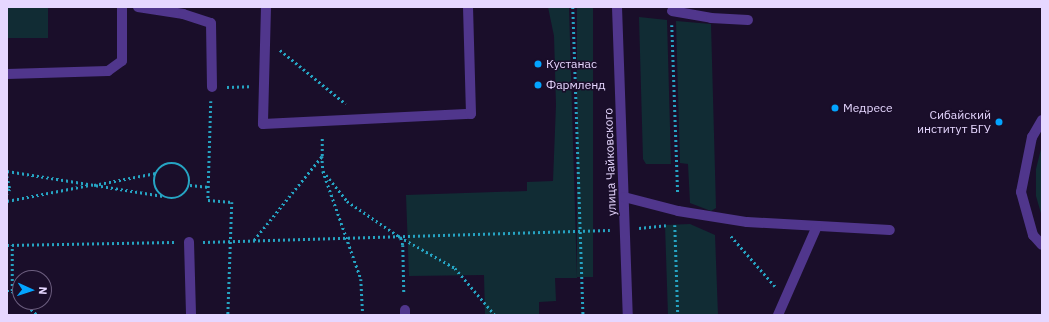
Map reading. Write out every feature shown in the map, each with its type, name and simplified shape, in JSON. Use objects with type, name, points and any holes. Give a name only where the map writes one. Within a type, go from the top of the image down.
[{"type":"street","points":[[7,74],[108,71],[122,61],[122,7]]},
{"type":"street","points":[[138,7],[183,14],[212,23],[212,87]]},
{"type":"street","points":[[266,7],[263,124],[471,114],[468,7]]},
{"type":"street","name":"улица Чайковского","points":[[617,7],[628,315]]},
{"type":"street","points":[[672,12],[712,18],[748,20]]},
{"type":"street","points":[[1042,120],[1032,137],[1021,192],[1033,235],[1042,245]]},
{"type":"street","points":[[624,197],[678,211],[715,218],[890,230]]},
{"type":"street","points":[[778,315],[817,226]]},
{"type":"street","points":[[189,242],[191,315]]},
{"type":"path","points":[[573,7],[583,315]]},
{"type":"path","points":[[672,12],[678,211],[675,225],[678,315]]},
{"type":"path","points":[[266,38],[365,119]]},
{"type":"path","points":[[228,315],[232,202],[208,200],[212,87],[264,86]]},
{"type":"path","points":[[322,121],[323,171],[361,279],[363,315]]},
{"type":"path","points":[[254,241],[322,156]]},
{"type":"path","points":[[7,171],[176,199],[185,194],[190,185],[189,175],[183,167],[173,163],[163,166],[156,173],[154,183],[157,193],[162,196]]},
{"type":"path","points":[[323,171],[347,201],[400,237],[455,268],[495,315]]},
{"type":"path","points":[[7,201],[156,173]]},
{"type":"path","points":[[7,176],[10,189],[7,194]]},
{"type":"path","points":[[190,185],[208,187]]},
{"type":"path","points":[[715,218],[785,299]]},
{"type":"path","points":[[400,237],[580,232]]},
{"type":"path","points":[[400,237],[404,245],[405,312]]},
{"type":"path","points":[[12,244],[12,270]]},
{"type":"path","points":[[7,291],[12,291]]},
{"type":"shaded area","points":[[7,7],[48,7],[48,38],[7,38]]},
{"type":"shaded area","points":[[548,7],[569,7],[577,278],[555,278],[556,301],[539,302],[539,315],[485,315],[484,275],[409,276],[406,195],[527,191],[527,182],[553,181],[556,105],[554,36]]},
{"type":"shaded area","points":[[577,7],[593,7],[593,277],[577,277]]},
{"type":"shaded area","points":[[639,17],[667,20],[671,164],[646,164],[643,159]]},
{"type":"shaded area","points":[[676,21],[711,24],[716,208],[711,211],[690,203],[688,164],[680,163]]},
{"type":"shaded area","points":[[1042,145],[1042,217],[1036,196],[1036,169]]},
{"type":"shaded area","points":[[690,224],[715,235],[718,315],[668,315],[665,225]]},
{"type":"place","name":"Кустанас","points":[[538,64]]},
{"type":"place","name":"Фармленд","points":[[538,85]]},
{"type":"place","name":"Медресе","points":[[835,108]]},
{"type":"place","name":"Сибайский институт БГУ","points":[[999,122]]}]
